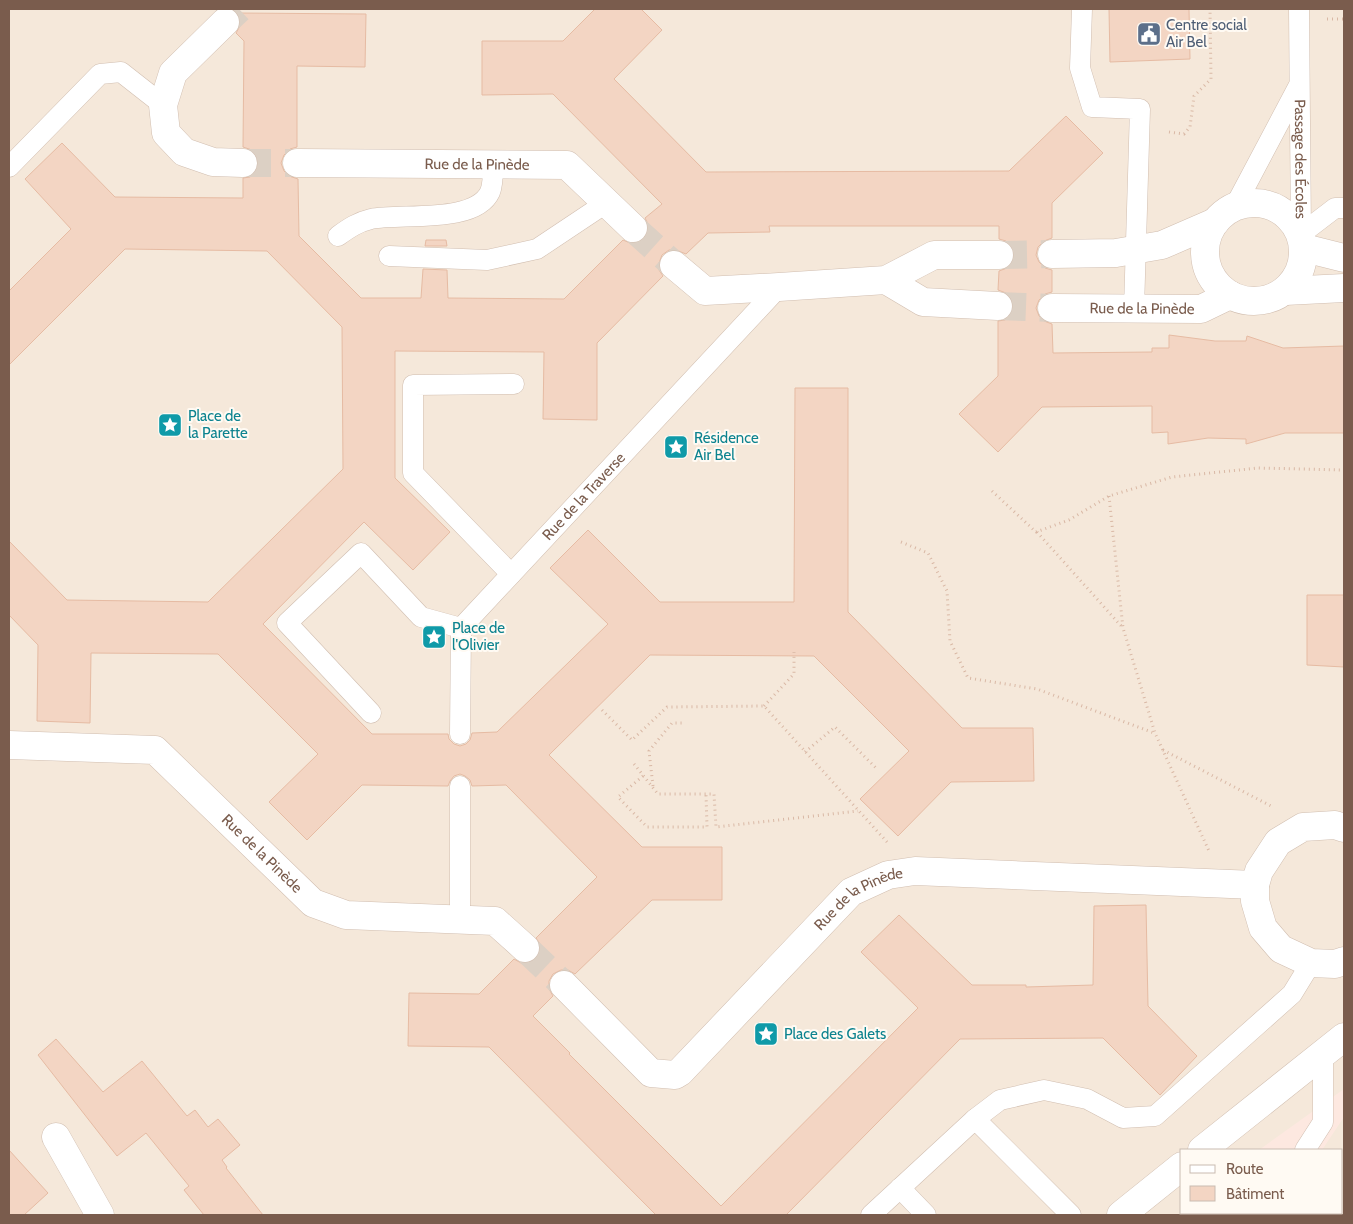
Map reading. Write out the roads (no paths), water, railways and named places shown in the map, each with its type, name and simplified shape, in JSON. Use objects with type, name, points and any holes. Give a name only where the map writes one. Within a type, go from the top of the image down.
[{"type":"street","points":[[225,22],[173,73],[163,105],[166,133],[184,152],[213,162],[243,163]]},
{"type":"street","name":"Rue de la Pinède","points":[[297,163],[567,166],[632,228]]},
{"type":"street","points":[[1052,254],[1116,253],[1162,245],[1225,214],[1255,202],[1274,206],[1290,217],[1302,241],[1303,264],[1296,279],[1285,291],[1268,300],[1248,302],[1230,295],[1212,279],[1207,268],[1205,244],[1209,232],[1225,214]]},
{"type":"street","points":[[1302,241],[1344,258]]},
{"type":"street","points":[[674,266],[705,290],[779,288],[886,280],[934,254],[999,254]]},
{"type":"street","points":[[886,280],[923,302],[998,306]]},
{"type":"street","points":[[1285,291],[1344,288]]},
{"type":"street","name":"Rue de la Pinède","points":[[1052,308],[1201,310],[1230,295]]},
{"type":"street","name":"Rue de la Pinède","points":[[9,746],[155,750],[312,903],[346,915],[495,921],[525,948]]},
{"type":"street","points":[[1344,828],[1335,825],[1303,827],[1278,842],[1259,871],[1255,885],[1255,901],[1263,928],[1281,949],[1311,963],[1335,964],[1344,961]]},
{"type":"street","name":"Rue de la Pinède","points":[[564,986],[651,1073],[675,1075],[680,1072],[851,892],[888,875],[915,871],[1255,885]]},
{"type":"street","points":[[1203,1149],[1344,1037]]},
{"type":"street","points":[[56,1137],[100,1215]]},
{"type":"street","points":[[1121,1215],[1180,1168]]},
{"type":"lane","points":[[1082,9],[1080,68],[1092,107],[1140,109],[1134,309]]},
{"type":"lane","name":"Passage des Écoles","points":[[1299,9],[1302,241]]},
{"type":"lane","points":[[9,167],[100,74],[121,72],[163,105]]},
{"type":"lane","name":"Passage des Écoles","points":[[1225,214],[1299,85]]},
{"type":"lane","points":[[338,236],[355,223],[373,219],[459,213],[479,206],[490,191],[493,165]]},
{"type":"lane","points":[[388,256],[487,260],[537,249],[606,203]]},
{"type":"lane","points":[[1302,241],[1335,208],[1344,208]]},
{"type":"lane","name":"Rue de la Traverse","points":[[461,628],[779,288]]},
{"type":"lane","points":[[511,574],[413,473],[413,385],[514,384]]},
{"type":"lane","points":[[371,713],[287,623],[361,553],[421,616],[461,628],[460,734]]},
{"type":"lane","points":[[460,786],[460,919]]},
{"type":"lane","points":[[871,1215],[975,1119],[1000,1100],[1044,1090],[1087,1099],[1123,1118],[1155,1116],[1292,994],[1311,963]]},
{"type":"lane","points":[[1306,1149],[1323,1122],[1323,1054]]},
{"type":"lane","points":[[975,1119],[1071,1215]]},
{"type":"lane","points":[[900,1188],[926,1215]]},
{"type":"tunnel","points":[[225,22],[239,9]]},
{"type":"tunnel","points":[[243,163],[297,163]]},
{"type":"tunnel","points":[[633,228],[674,265]]},
{"type":"tunnel","points":[[999,255],[1052,254]]},
{"type":"tunnel","points":[[998,306],[1052,308]]},
{"type":"tunnel","points":[[525,948],[564,985]]},
{"type":"place","name":"Centre social Air Bel","points":[[1149,34]]},
{"type":"place","name":"Place de la Parette","points":[[170,425]]},
{"type":"place","name":"Résidence Air Bel","points":[[676,447]]},
{"type":"place","name":"Place de l'Olivier","points":[[434,637]]},
{"type":"place","name":"Place des Galets","points":[[766,1034]]}]
